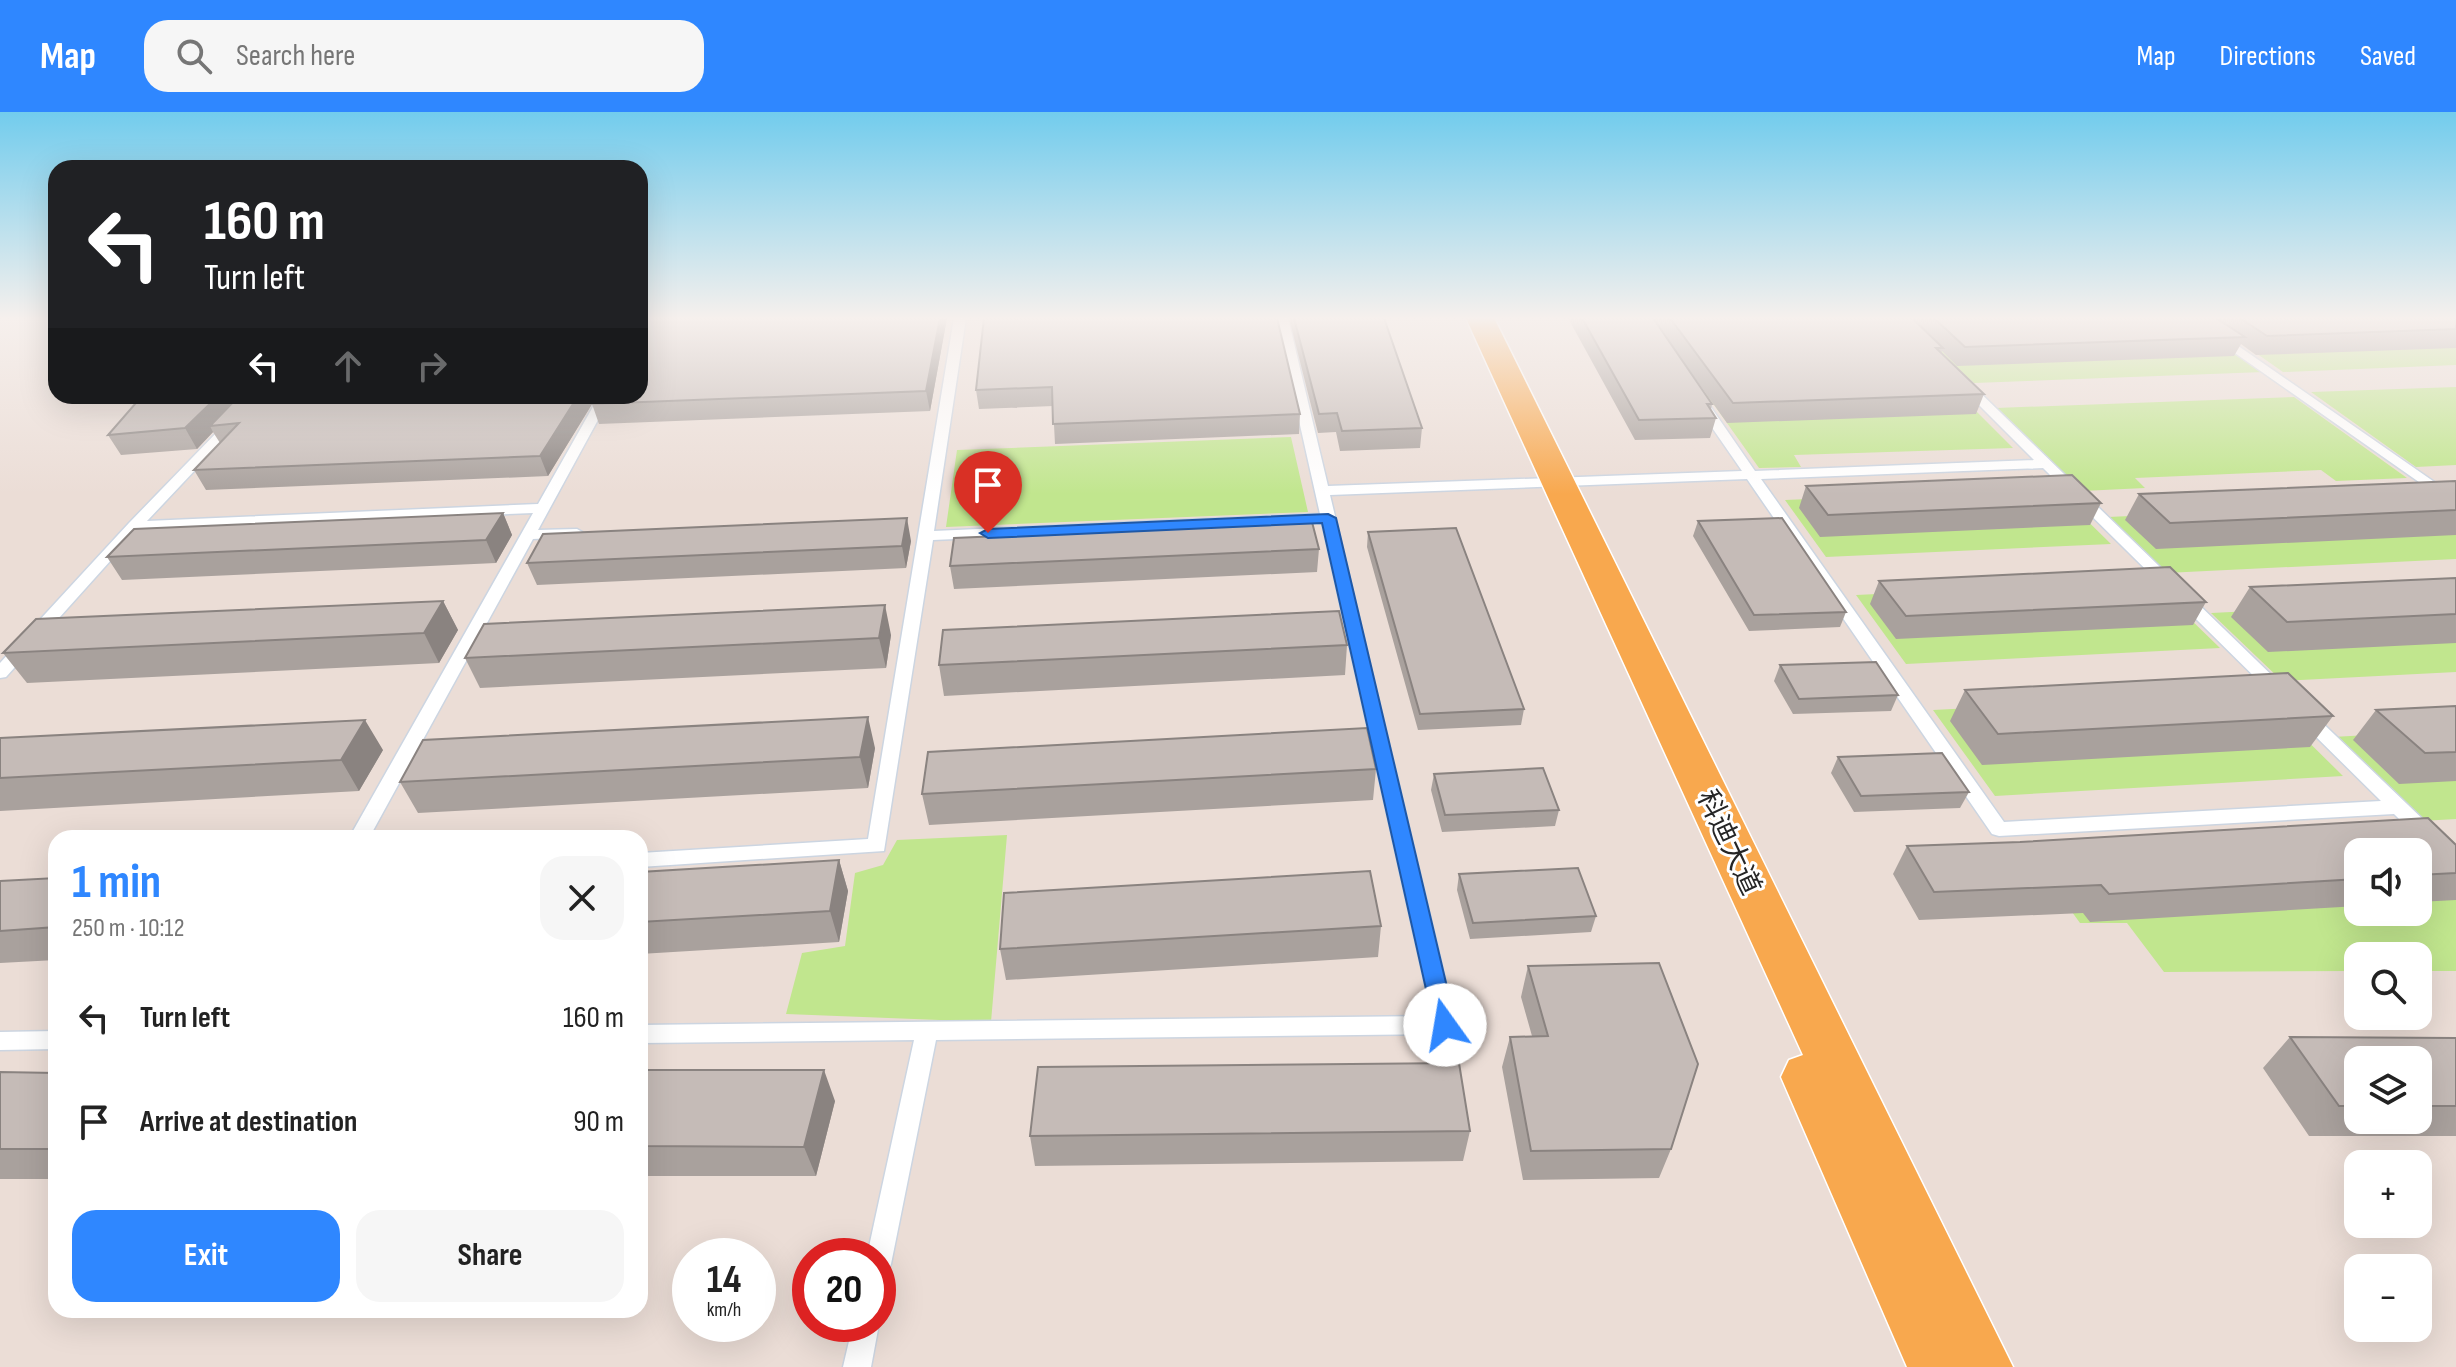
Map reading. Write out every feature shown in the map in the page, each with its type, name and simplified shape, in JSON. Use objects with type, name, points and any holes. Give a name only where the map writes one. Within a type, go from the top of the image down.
[{"type":"main road","name":"科迪大道","points":[[1493,377],[1548,482],[1980,1367]]},
{"type":"main road","name":"科迪大道","points":[[1504,377],[1548,482],[1941,1367]]},
{"type":"lane","points":[[648,860],[877,846],[922,525],[949,377]]},
{"type":"lane","points":[[648,1034],[1445,1025],[1296,377]]},
{"type":"lane","points":[[1957,377],[2456,863]]},
{"type":"lane","points":[[2274,377],[2456,504]]},
{"type":"lane","points":[[1688,383],[1999,829],[2399,807]]},
{"type":"lane","points":[[0,673],[134,526],[251,404]]},
{"type":"lane","points":[[363,830],[601,404]]},
{"type":"lane","points":[[1322,491],[2047,464]]},
{"type":"lane","points":[[134,526],[543,508]]},
{"type":"lane","points":[[922,525],[1328,518]]},
{"type":"lane","points":[[528,535],[590,533]]},
{"type":"lane","points":[[883,1238],[927,1031]]},
{"type":"lane","points":[[0,1041],[48,1040]]},
{"type":"lane","points":[[857,1367],[862,1342]]},
{"type":"green space","points":[[1967,377],[2144,377],[1974,383]]},
{"type":"green space","points":[[1952,387],[2013,448],[1794,455],[1801,467],[1759,468],[1707,395]]},
{"type":"green space","points":[[2456,387],[2456,465],[2416,467],[2311,392]]},
{"type":"green space","points":[[2294,397],[2407,478],[2336,481],[2321,470],[2135,478],[2145,488],[2082,491],[1996,408]]},
{"type":"green space","points":[[1291,437],[1308,512],[946,527],[957,450]]},
{"type":"green space","points":[[2055,489],[2111,544],[1826,557],[1785,500]]},
{"type":"green space","points":[[2441,502],[2456,513],[2456,559],[2166,573],[2108,517]]},
{"type":"green space","points":[[2151,581],[2220,648],[1906,664],[1856,595]]},
{"type":"green space","points":[[2456,601],[2456,672],[2282,681],[2211,613]]},
{"type":"green space","points":[[2259,693],[2343,776],[1995,796],[1933,710]]},
{"type":"green space","points":[[2456,730],[2456,819],[2421,821],[2333,737]]},
{"type":"green space","points":[[1007,835],[991,1022],[786,1014],[802,953],[845,946],[855,873],[883,865],[897,840]]},
{"type":"green space","points":[[2344,843],[2344,926],[2432,926],[2432,865],[2456,889],[2456,971],[2432,971],[2432,942],[2344,942],[2344,971],[2164,972],[2127,923],[2080,923],[2035,861]]},
{"type":"building","points":[[648,377],[929,377],[926,391],[648,402]]},
{"type":"building","points":[[977,377],[1291,377],[1300,414],[1053,424],[1052,387],[976,390]]},
{"type":"building","points":[[1309,377],[1404,377],[1422,428],[1342,431],[1337,413],[1319,414]]},
{"type":"building","points":[[1615,377],[1693,377],[1712,404],[1707,404],[1716,418],[1639,420]]},
{"type":"building","points":[[1713,377],[1966,377],[1984,394],[1733,403]]},
{"type":"building","points":[[135,404],[210,404],[185,428],[108,435]]},
{"type":"building","points":[[231,404],[573,404],[540,456],[194,470],[239,423],[210,426]]},
{"type":"building","points":[[2072,475],[2101,503],[1828,515],[1806,486]]},
{"type":"building","points":[[2456,481],[2456,510],[2170,523],[2139,494]]},
{"type":"building","points":[[503,513],[486,540],[107,557],[134,529]]},
{"type":"building","points":[[907,518],[902,546],[527,563],[543,534]]},
{"type":"building","points":[[1782,518],[1846,612],[1754,615],[1698,521]]},
{"type":"building","points":[[1312,522],[1319,549],[950,566],[954,538]]},
{"type":"building","points":[[1456,528],[1524,709],[1420,714],[1368,532]]},
{"type":"building","points":[[2170,567],[2206,602],[1906,616],[1879,581]]},
{"type":"building","points":[[2456,578],[2456,614],[2287,622],[2250,587]]},
{"type":"building","points":[[443,601],[424,633],[3,653],[36,619]]},
{"type":"building","points":[[885,605],[879,638],[465,658],[484,624]]},
{"type":"building","points":[[1339,611],[1347,645],[939,665],[943,630]]},
{"type":"building","points":[[1876,662],[1898,695],[1799,699],[1780,665]]},
{"type":"building","points":[[2288,673],[2333,716],[1998,734],[1965,690]]},
{"type":"building","points":[[2456,706],[2456,752],[2425,753],[2376,710]]},
{"type":"building","points":[[868,717],[860,757],[400,782],[423,740]]},
{"type":"building","points":[[365,720],[341,760],[0,778],[0,738]]},
{"type":"building","points":[[1367,728],[1376,769],[922,794],[928,752]]},
{"type":"building","points":[[1942,753],[1969,792],[1861,796],[1838,757]]},
{"type":"building","points":[[1543,768],[1559,810],[1445,815],[1434,774]]},
{"type":"building","points":[[2428,818],[2456,845],[2456,873],[2432,874],[2432,838],[2344,838],[2344,880],[2109,894],[2101,885],[1934,892],[1907,846]]},
{"type":"building","points":[[839,860],[830,911],[648,922],[648,872]]},
{"type":"building","points":[[1578,868],[1596,916],[1473,923],[1459,874]]},
{"type":"building","points":[[1370,871],[1381,926],[1000,949],[1004,893]]},
{"type":"building","points":[[48,878],[48,928],[0,931],[0,881]]},
{"type":"building","points":[[1659,963],[1698,1064],[1671,1149],[1531,1151],[1510,1037],[1548,1036],[1528,966]]},
{"type":"building","points":[[2290,1037],[2456,1038],[2456,1106],[2432,1106],[2432,1046],[2344,1046],[2344,1106],[2339,1106]]},
{"type":"building","points":[[1459,1063],[1470,1131],[1030,1136],[1038,1067]]},
{"type":"building","points":[[648,1070],[824,1070],[804,1147],[648,1146]]},
{"type":"building","points":[[0,1072],[48,1073],[48,1149],[0,1149]]},
{"type":"route","points":[[988,533],[1328,518],[1445,1025]]}]
